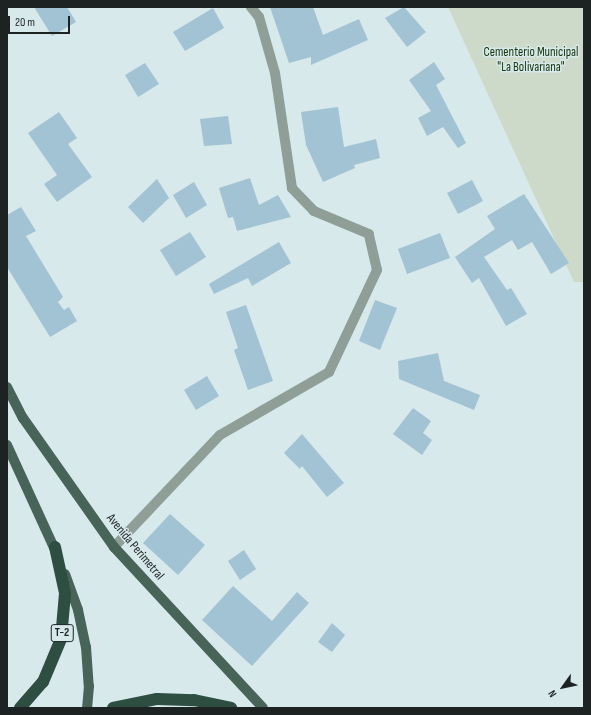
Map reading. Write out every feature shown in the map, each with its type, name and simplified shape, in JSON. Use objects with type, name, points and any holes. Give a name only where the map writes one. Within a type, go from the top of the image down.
[{"type":"highway","name":"T-2","points":[[20,708],[43,682],[61,639],[65,593],[55,548]]},
{"type":"highway","points":[[113,708],[157,699],[194,700],[231,708]]},
{"type":"main road","name":"Avenida Perimetral","points":[[7,387],[23,418],[114,547],[264,708]]},
{"type":"main road","points":[[7,445],[55,548],[78,610],[86,647],[89,686],[87,708]]},
{"type":"street","points":[[114,547],[220,435],[329,372],[377,270],[369,234],[314,210],[292,188],[275,73],[259,17],[251,7]]},
{"type":"green space","name":"Cementerio Municipal \"La Bolivariana\"","points":[[448,7],[584,7],[584,282],[574,282]]},
{"type":"building","points":[[34,7],[67,7],[76,22],[52,36]]},
{"type":"building","points":[[270,7],[313,7],[323,35],[359,19],[368,40],[311,65],[311,57],[289,63]]},
{"type":"building","points":[[404,7],[426,32],[407,47],[385,18]]},
{"type":"building","points":[[213,8],[224,28],[185,51],[173,32]]},
{"type":"building","points":[[434,62],[445,79],[436,85],[466,143],[458,148],[443,127],[427,136],[418,118],[431,111],[409,80]]},
{"type":"building","points":[[145,63],[159,84],[138,97],[125,75]]},
{"type":"building","points":[[338,107],[344,147],[376,139],[380,158],[354,165],[355,168],[323,182],[306,145],[301,112]]},
{"type":"building","points":[[59,112],[77,138],[68,144],[92,177],[57,202],[44,184],[57,175],[28,133]]},
{"type":"building","points":[[228,116],[232,144],[204,146],[200,119]]},
{"type":"building","points":[[250,178],[259,205],[278,195],[291,217],[237,231],[233,217],[228,218],[219,188]]},
{"type":"building","points":[[157,179],[169,198],[143,223],[128,207]]},
{"type":"building","points":[[472,180],[483,201],[458,214],[447,193]]},
{"type":"building","points":[[194,182],[207,205],[186,218],[173,195]]},
{"type":"building","points":[[524,194],[569,263],[551,274],[532,242],[518,250],[512,240],[484,257],[507,290],[511,288],[527,314],[506,326],[479,278],[472,283],[455,257],[495,229],[487,216]]},
{"type":"building","points":[[21,207],[36,231],[26,236],[63,297],[58,302],[64,310],[69,307],[77,321],[50,337],[7,267],[7,215]]},
{"type":"building","points":[[190,232],[206,257],[176,276],[160,250]]},
{"type":"building","points":[[440,233],[450,258],[407,274],[398,249]]},
{"type":"building","points":[[279,242],[291,263],[252,286],[248,278],[214,294],[209,284]]},
{"type":"building","points":[[375,300],[397,308],[380,350],[359,341]]},
{"type":"building","points":[[246,305],[273,381],[248,390],[234,350],[238,348],[226,312]]},
{"type":"building","points":[[438,353],[444,381],[480,395],[474,410],[399,379],[398,361]]},
{"type":"building","points":[[207,376],[219,396],[196,410],[184,390]]},
{"type":"building","points":[[413,408],[431,421],[423,433],[432,440],[422,455],[393,434]]},
{"type":"building","points":[[302,434],[344,483],[327,497],[302,466],[300,469],[284,453]]},
{"type":"building","points":[[170,514],[205,545],[178,575],[143,543]]},
{"type":"building","points":[[244,550],[256,569],[240,580],[228,561]]},
{"type":"building","points":[[233,586],[272,621],[297,592],[309,603],[252,666],[202,620]]},
{"type":"building","points":[[332,623],[345,635],[332,652],[318,642]]}]
